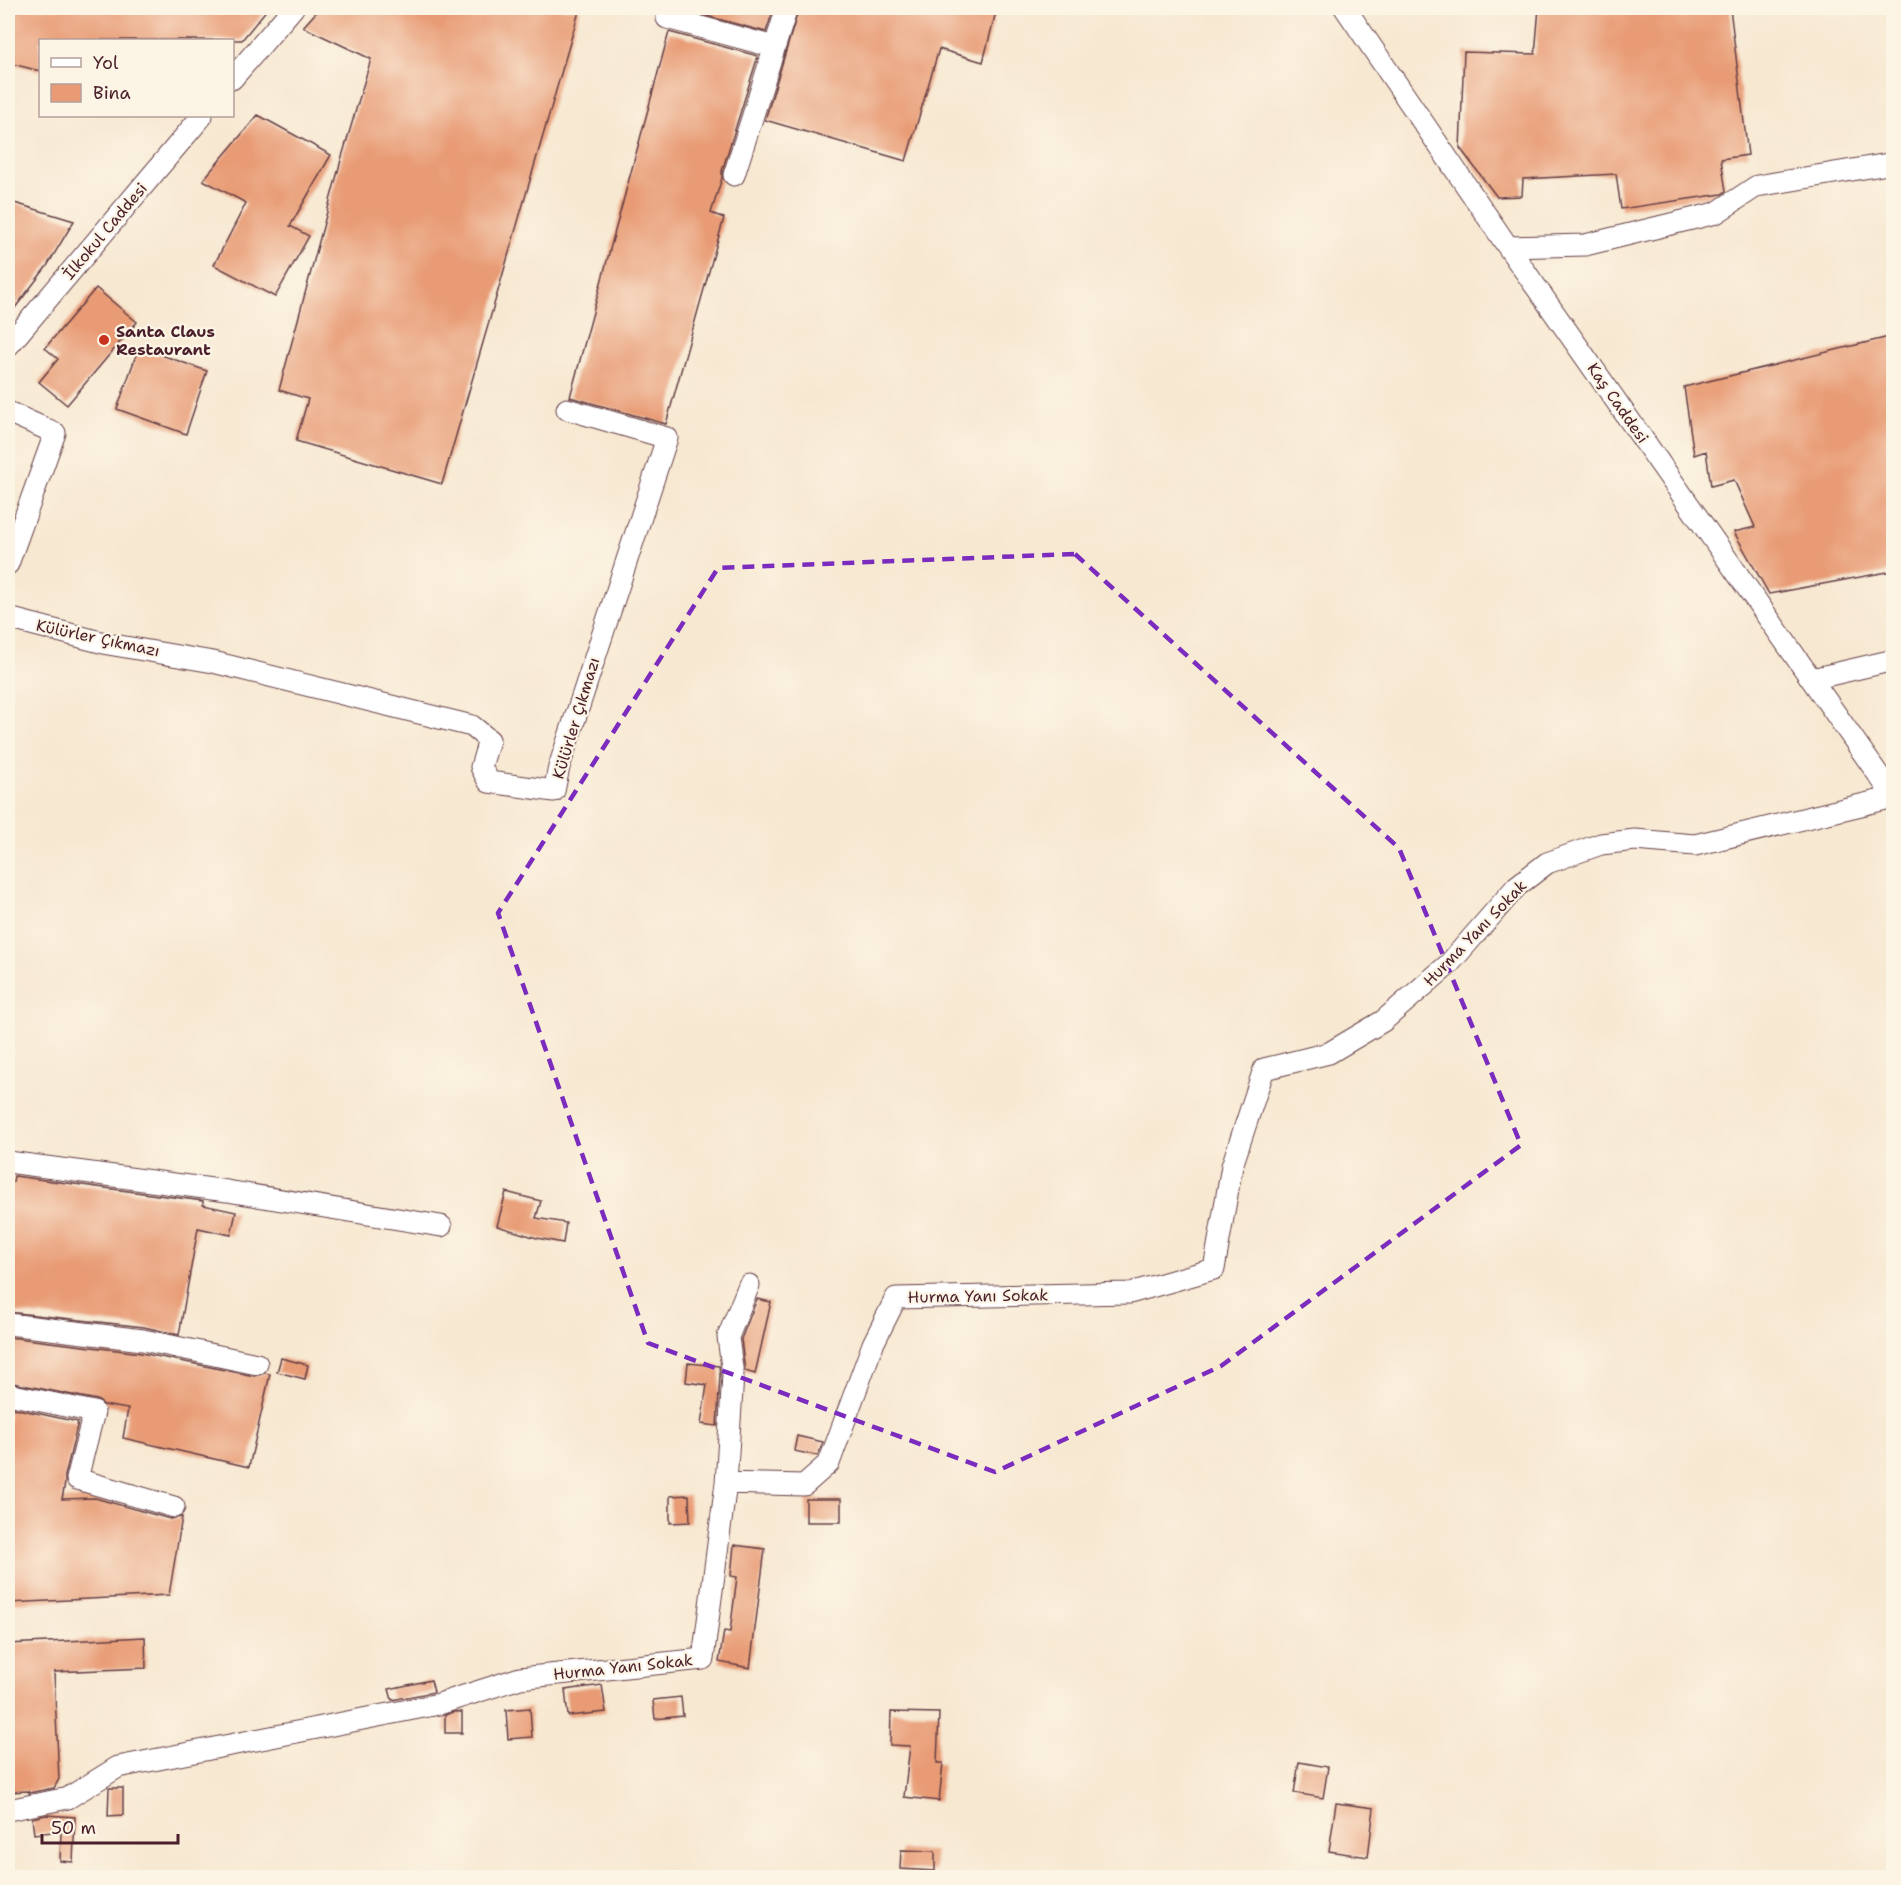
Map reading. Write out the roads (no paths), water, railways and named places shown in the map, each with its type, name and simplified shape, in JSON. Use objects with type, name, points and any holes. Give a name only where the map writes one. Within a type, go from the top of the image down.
[{"type":"street","points":[[234,77],[293,8]]},
{"type":"street","points":[[734,175],[787,8]]},
{"type":"street","name":"Kaş Caddesi","points":[[1345,8],[1508,247],[1893,797]]},
{"type":"street","points":[[667,18],[774,47]]},
{"type":"street","name":"İlkokul Caddesi","points":[[8,346],[201,117]]},
{"type":"street","points":[[1508,247],[1585,245],[1716,213],[1756,186],[1893,163]]},
{"type":"street","name":"Külürler Çıkmazı","points":[[8,618],[108,644],[213,662],[472,726],[489,740],[481,767],[489,782],[554,791],[559,767],[667,438],[567,409]]},
{"type":"street","points":[[8,412],[56,433],[8,564]]},
{"type":"street","points":[[1812,679],[1893,660]]},
{"type":"street","name":"Hurma Yanı Sokak","points":[[8,1810],[68,1798],[118,1767],[438,1704],[520,1678],[703,1659],[726,1483],[804,1485],[829,1463],[873,1344],[896,1298],[1130,1293],[1214,1269],[1232,1166],[1264,1069],[1329,1053],[1383,1021],[1449,964],[1517,886],[1548,863],[1601,844],[1635,840],[1695,845],[1893,797]]},
{"type":"street","points":[[8,1162],[227,1191],[441,1226]]},
{"type":"street","points":[[726,1483],[733,1375],[728,1337],[749,1285]]},
{"type":"street","points":[[8,1324],[143,1340],[257,1364]]},
{"type":"street","points":[[8,1394],[94,1412],[77,1479],[174,1507]]},
{"type":"place","name":"Santa Claus Restaurant","points":[[104,340]]}]
